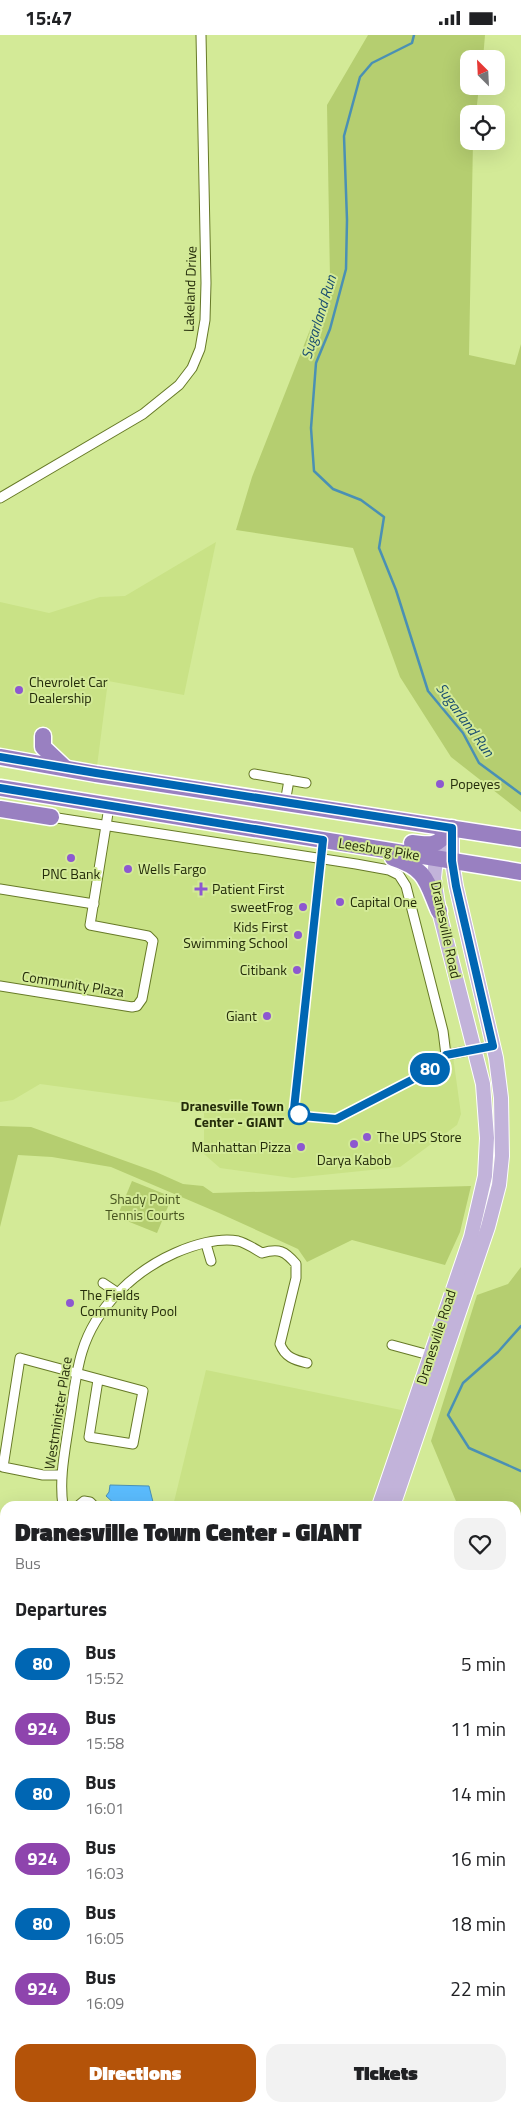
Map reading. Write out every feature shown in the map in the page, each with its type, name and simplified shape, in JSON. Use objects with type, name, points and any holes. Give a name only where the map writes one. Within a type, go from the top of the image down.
[{"type":"highway","points":[[43,736],[43,747],[65,768]]},
{"type":"highway","points":[[0,757],[521,839]]},
{"type":"highway","name":"Leesburg Pike","points":[[0,788],[521,872]]},
{"type":"highway","points":[[0,809],[51,817]]},
{"type":"highway","points":[[192,819],[250,821],[431,846],[441,841],[452,828]]},
{"type":"highway","points":[[346,843],[416,867],[424,877],[439,911]]},
{"type":"main road","name":"Dranesville Road","points":[[381,1501],[429,1355],[471,1237],[485,1176],[488,1138],[485,1100],[475,1051],[439,911],[434,878],[436,858],[452,828]]},
{"type":"main road","name":"Dranesville Road","points":[[395,1501],[471,1279],[499,1185],[503,1127],[501,1098],[493,1046],[456,886],[452,861],[452,828]]},
{"type":"street","name":"Lakeland Drive","points":[[0,498],[154,407],[179,385],[197,358],[205,321],[206,283],[201,35]]},
{"type":"street","points":[[254,774],[306,783]]},
{"type":"street","points":[[285,803],[289,780]]},
{"type":"street","name":"Community Plaza","points":[[0,986],[122,1006],[137,1006],[142,999],[153,941],[148,936],[90,925],[109,807]]},
{"type":"street","points":[[51,817],[389,870],[399,875],[406,885],[443,1031],[446,1055],[475,1051],[493,1046]]},
{"type":"street","points":[[321,859],[323,840]]},
{"type":"street","points":[[0,889],[94,904]]},
{"type":"street","name":"Westminister Place","points":[[63,1501],[61,1475],[77,1374],[82,1351],[87,1339],[118,1293],[137,1275],[166,1257],[206,1243],[224,1241],[239,1241],[262,1253],[275,1249],[288,1254],[296,1264],[296,1278],[280,1344],[283,1352],[289,1358],[307,1363]]},
{"type":"street","points":[[206,1243],[211,1261]]},
{"type":"street","points":[[103,1283],[118,1293]]},
{"type":"street","points":[[392,1345],[429,1355]]},
{"type":"street","points":[[61,1475],[43,1475],[3,1467],[20,1358],[143,1391],[133,1444],[89,1437],[98,1380]]},
{"type":"shaded area","points":[[216,542],[184,695],[108,681],[96,774],[0,757],[0,602],[49,613],[100,597],[125,596]]},
{"type":"shaded area","points":[[0,812],[388,874],[413,891],[450,1035],[461,1114],[457,1125],[400,1167],[293,1178],[220,1168],[204,1154],[204,1106],[40,1084],[13,1100],[0,1102]]},
{"type":"shaded area","points":[[206,1370],[411,1412],[381,1501],[174,1501]]},
{"type":"green space","points":[[368,35],[485,35],[484,50],[460,50],[460,95],[478,95],[477,105],[460,105],[460,150],[473,150],[469,355],[515,365],[521,344],[521,812],[451,757],[400,677],[353,548],[236,530],[252,477],[330,279],[327,105]]},
{"type":"green space","points":[[0,1126],[31,1127],[156,1172],[183,1184],[203,1186],[213,1193],[471,1186],[460,1232],[445,1265],[352,1240],[307,1262],[298,1249],[111,1167],[52,1157],[18,1155],[0,1227]]},
{"type":"green space","name":"Shady Point Tennis Courts","points":[[132,1181],[172,1197],[157,1233],[117,1217]]},
{"type":"green space","points":[[521,1267],[521,1501],[456,1501],[431,1441],[477,1295],[508,1284]]},
{"type":"water","points":[[110,1485],[149,1486],[153,1501],[112,1501],[106,1496]]},
{"type":"waterway","name":"Sugarland Run","points":[[414,35],[412,43],[372,63],[360,77],[344,136],[347,220],[346,269],[330,329],[316,363],[311,428],[314,471],[333,489],[361,500],[384,517],[379,548],[396,590],[428,691],[463,733],[479,763],[521,794]]},
{"type":"waterway","name":"Sugarland Run","points":[[521,1326],[498,1352],[463,1383],[448,1415],[469,1448],[521,1471]]},
{"type":"bus line","name":"80","points":[[0,757],[452,828],[452,861],[456,886],[493,1046],[446,1055],[427,1072],[346,1116],[336,1119],[302,1116],[294,1109],[323,840],[0,788]]},
{"type":"place","name":"Chevrolet Car Dealership","points":[[19,690]]},
{"type":"place","name":"Popeyes","points":[[440,784]]},
{"type":"place","name":"PNC Bank","points":[[71,858]]},
{"type":"place","name":"Wells Fargo","points":[[128,869]]},
{"type":"place","name":"Patient First","points":[[201,889]]},
{"type":"place","name":"Capital One","points":[[340,902]]},
{"type":"place","name":"sweetFrog","points":[[303,907]]},
{"type":"place","name":"Kids First Swimming School","points":[[298,935]]},
{"type":"place","name":"Citibank","points":[[297,970]]},
{"type":"place","name":"Giant","points":[[267,1016]]},
{"type":"place","name":"Dranesville Town Center - GIANT","points":[[299,1114]]},
{"type":"place","name":"The UPS Store","points":[[367,1137]]},
{"type":"place","name":"Darya Kabob","points":[[354,1144]]},
{"type":"place","name":"Manhattan Pizza","points":[[301,1147]]},
{"type":"place","name":"The Fields Community Pool","points":[[70,1303]]}]
